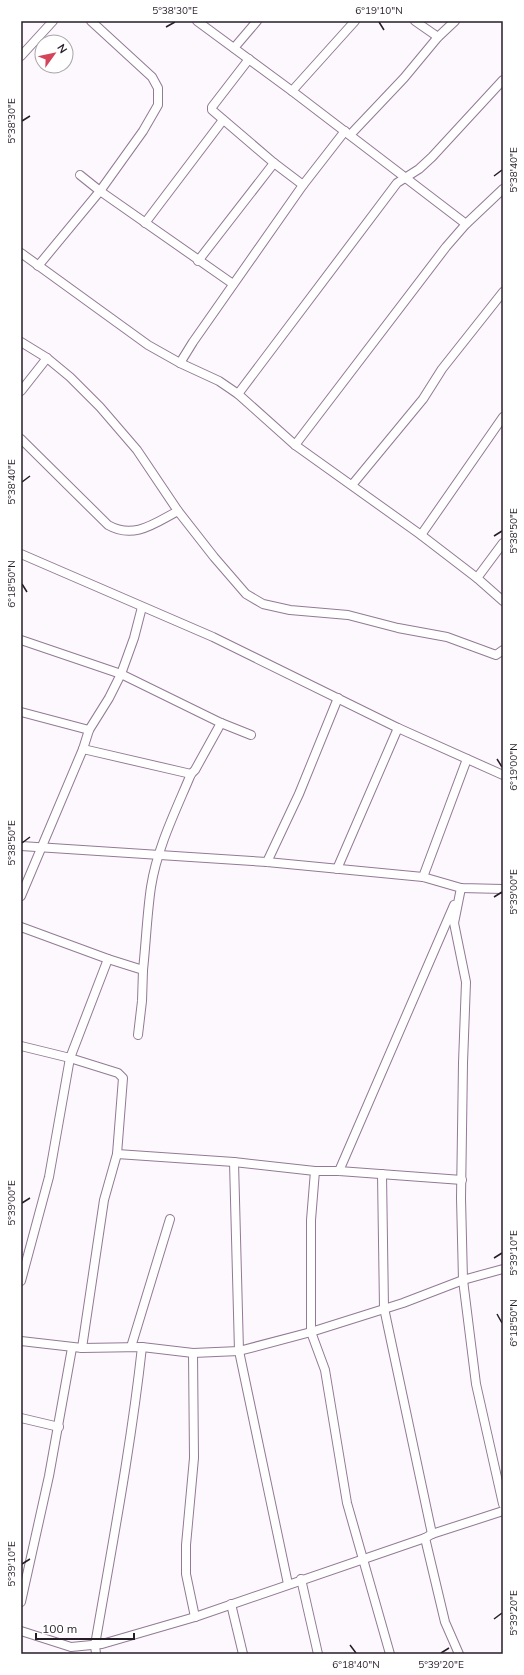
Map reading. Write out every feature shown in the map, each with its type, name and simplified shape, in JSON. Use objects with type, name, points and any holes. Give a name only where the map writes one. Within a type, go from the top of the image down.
[{"type":"street","points":[[21,56],[53,21]]},
{"type":"street","points":[[38,266],[100,191],[143,131],[158,105],[158,88],[152,77],[91,21]]},
{"type":"street","points":[[197,21],[348,133],[466,224]]},
{"type":"street","points":[[234,48],[257,21]]},
{"type":"street","points":[[292,91],[355,21]]},
{"type":"street","points":[[416,21],[438,37]]},
{"type":"street","points":[[180,363],[233,284],[303,185],[348,133],[404,78],[438,37],[455,21]]},
{"type":"street","points":[[249,59],[212,107],[213,112],[303,185]]},
{"type":"street","points":[[238,394],[392,189],[404,177],[419,169],[432,157],[503,80]]},
{"type":"street","points":[[145,224],[223,120]]},
{"type":"street","points":[[198,261],[274,163]]},
{"type":"street","points":[[80,176],[145,224],[233,284]]},
{"type":"street","points":[[295,445],[441,254],[466,224],[503,189]]},
{"type":"street","points":[[21,253],[148,345],[180,363],[219,381],[238,394],[295,445],[421,535],[477,578],[503,601]]},
{"type":"street","points":[[352,485],[423,399],[442,369],[503,292]]},
{"type":"street","points":[[21,342],[47,358],[100,407],[137,450],[178,511],[214,557],[246,594],[263,604],[290,610],[348,615],[398,628],[447,637],[496,655],[503,650]]},
{"type":"street","points":[[21,391],[47,358]]},
{"type":"street","points":[[421,535],[503,417]]},
{"type":"street","points":[[21,439],[108,525],[114,529],[120,531],[136,531],[178,511]]},
{"type":"street","points":[[477,578],[503,543]]},
{"type":"street","points":[[21,554],[213,637],[398,728],[503,774]]},
{"type":"street","points":[[21,896],[83,749],[89,730],[109,698],[121,674],[134,638],[142,607]]},
{"type":"street","points":[[21,640],[121,674],[251,735]]},
{"type":"street","points":[[267,862],[299,794],[338,698]]},
{"type":"street","points":[[21,712],[89,730]]},
{"type":"street","points":[[138,1035],[152,886],[160,854],[171,822],[191,774],[195,770],[221,722]]},
{"type":"street","points":[[337,868],[398,728]]},
{"type":"street","points":[[83,749],[191,774]]},
{"type":"street","points":[[423,877],[468,759]]},
{"type":"street","points":[[21,846],[160,854],[337,868],[423,877],[461,888],[503,889]]},
{"type":"street","points":[[339,1171],[461,888]]},
{"type":"street","points":[[461,888],[454,923],[466,982],[462,1063],[463,1280],[476,1384],[503,1504]]},
{"type":"street","points":[[21,927],[108,959],[143,970]]},
{"type":"street","points":[[21,1281],[48,1177],[70,1058],[108,959]]},
{"type":"street","points":[[21,1046],[70,1058],[118,1073],[123,1078],[117,1154],[104,1200],[82,1348]]},
{"type":"street","points":[[117,1154],[234,1162],[315,1171],[339,1171],[462,1180]]},
{"type":"street","points":[[234,1162],[239,1351],[288,1584]]},
{"type":"street","points":[[315,1171],[310,1220],[311,1332],[325,1370],[347,1503],[390,1654]]},
{"type":"street","points":[[382,1174],[384,1308],[445,1622],[459,1654]]},
{"type":"street","points":[[132,1347],[170,1219]]},
{"type":"street","points":[[21,1341],[72,1348],[142,1347],[194,1353],[239,1351],[311,1332],[403,1303],[463,1280],[503,1269]]},
{"type":"street","points":[[96,1654],[94,1645],[123,1486],[136,1400],[142,1347]]},
{"type":"street","points":[[21,1602],[34,1548],[59,1427],[72,1348]]},
{"type":"street","points":[[194,1353],[194,1458],[186,1544],[186,1574],[195,1617]]},
{"type":"street","points":[[21,1418],[59,1427]]},
{"type":"street","points":[[21,1631],[71,1647],[102,1644],[195,1617],[503,1511]]},
{"type":"street","points":[[301,1580],[318,1654]]},
{"type":"street","points":[[231,1604],[243,1654]]}]
